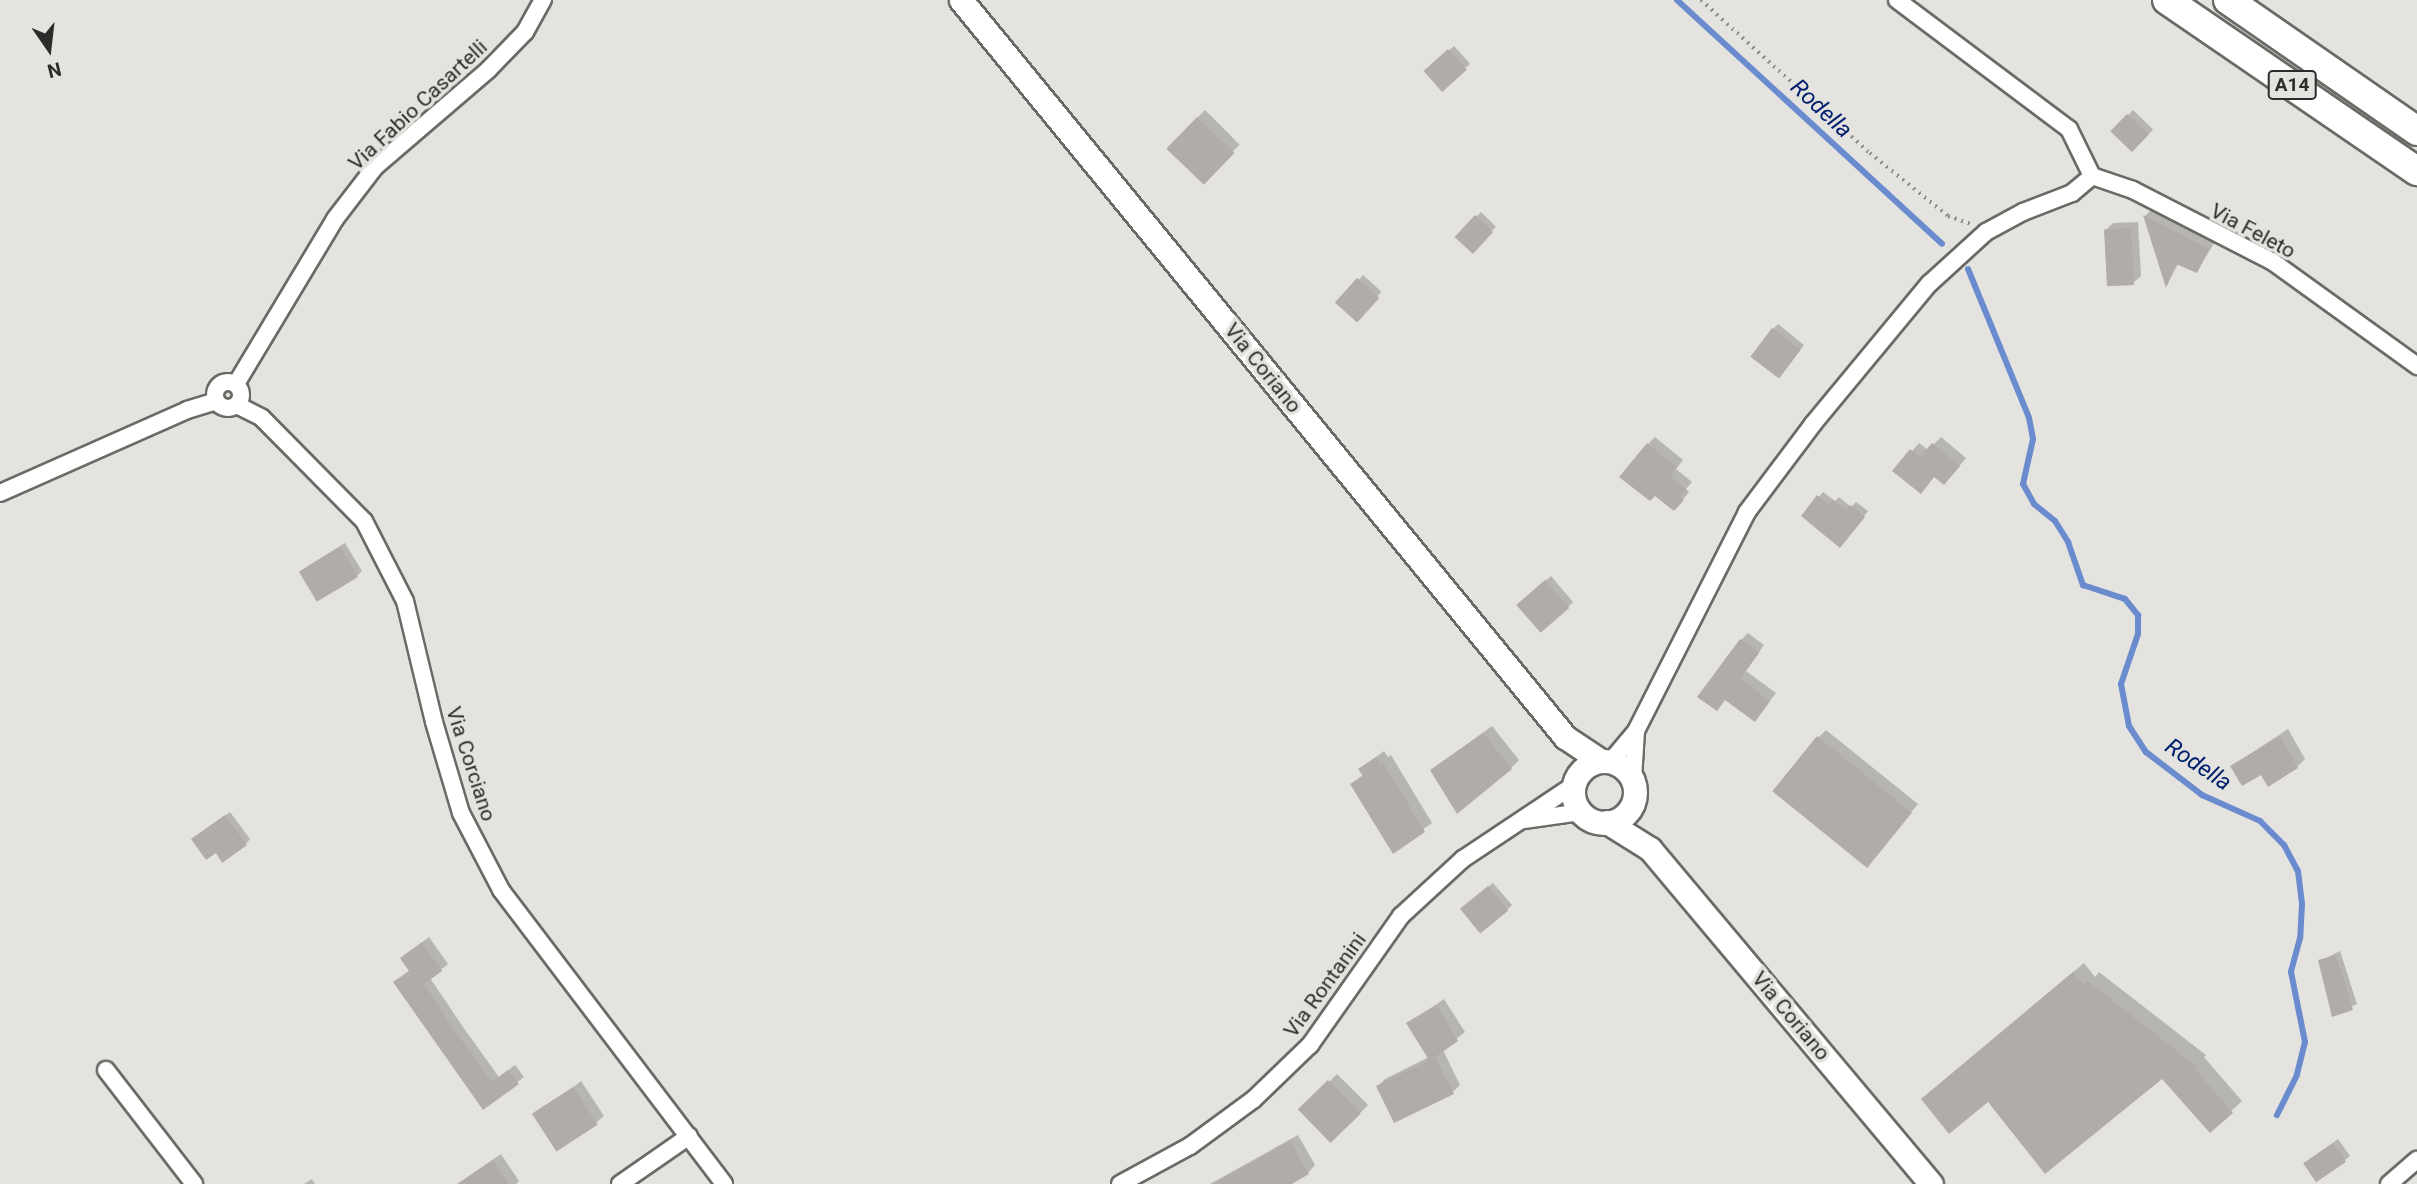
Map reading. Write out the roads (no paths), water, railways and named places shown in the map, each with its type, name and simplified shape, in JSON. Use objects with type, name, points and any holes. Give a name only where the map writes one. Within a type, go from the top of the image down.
[{"type":"highway","name":"A14","points":[[2167,0],[2417,171]]},
{"type":"highway","name":"A14","points":[[2228,0],[2417,131]]},
{"type":"main road","name":"Via Coriano","points":[[961,0],[1565,737],[1606,761]]},
{"type":"main road","name":"Via Coriano","points":[[1565,737],[1576,780]]},
{"type":"main road","points":[[1606,761],[1628,771],[1634,789],[1625,815],[1607,822],[1588,818],[1581,812],[1573,794],[1576,780],[1592,763],[1606,761]]},
{"type":"main road","name":"Via Coriano","points":[[1634,789],[1650,849]]},
{"type":"main road","name":"Via Coriano","points":[[1607,822],[1650,849],[1931,1184]]},
{"type":"street","name":"Via Fabio Casartelli","points":[[236,384],[335,219],[375,167],[488,70],[525,32],[543,0]]},
{"type":"street","points":[[1606,761],[1636,731],[1747,512],[1813,424],[1929,285],[1990,229],[2023,212],[2072,193],[2092,176],[2069,129],[1897,0]]},
{"type":"street","name":"Via Feleto","points":[[2092,176],[2133,190],[2273,262],[2417,366]]},
{"type":"street","name":"Via Corciano","points":[[236,384],[230,382],[219,385],[216,401],[226,408],[237,405],[262,418],[364,522],[405,601],[434,722],[461,813],[501,890],[724,1184]]},
{"type":"street","points":[[236,384],[241,394],[237,405]]},
{"type":"street","name":"Via Corciano","points":[[0,493],[187,410],[216,401]]},
{"type":"street","points":[[1634,789],[1636,731]]},
{"type":"street","name":"Via Rontanini","points":[[1120,1184],[1190,1146],[1254,1099],[1310,1045],[1401,916],[1463,859],[1576,780]]},
{"type":"street","name":"Via Rontanini","points":[[1519,821],[1581,812]]},
{"type":"street","points":[[106,1070],[194,1184]]},
{"type":"street","points":[[620,1184],[689,1136]]},
{"type":"street","points":[[2389,1184],[2417,1160]]},
{"type":"waterway","name":"Rodella","points":[[1677,0],[1942,244]]},
{"type":"waterway","name":"Rodella","points":[[1968,269],[2029,418],[2033,439],[2023,484],[2034,504],[2055,521],[2068,542],[2083,585],[2125,599],[2138,615],[2138,634],[2121,684],[2129,726],[2146,752],[2202,795],[2260,821],[2284,845],[2298,871],[2302,904],[2300,938],[2291,972],[2305,1042],[2297,1075],[2277,1115]]}]
